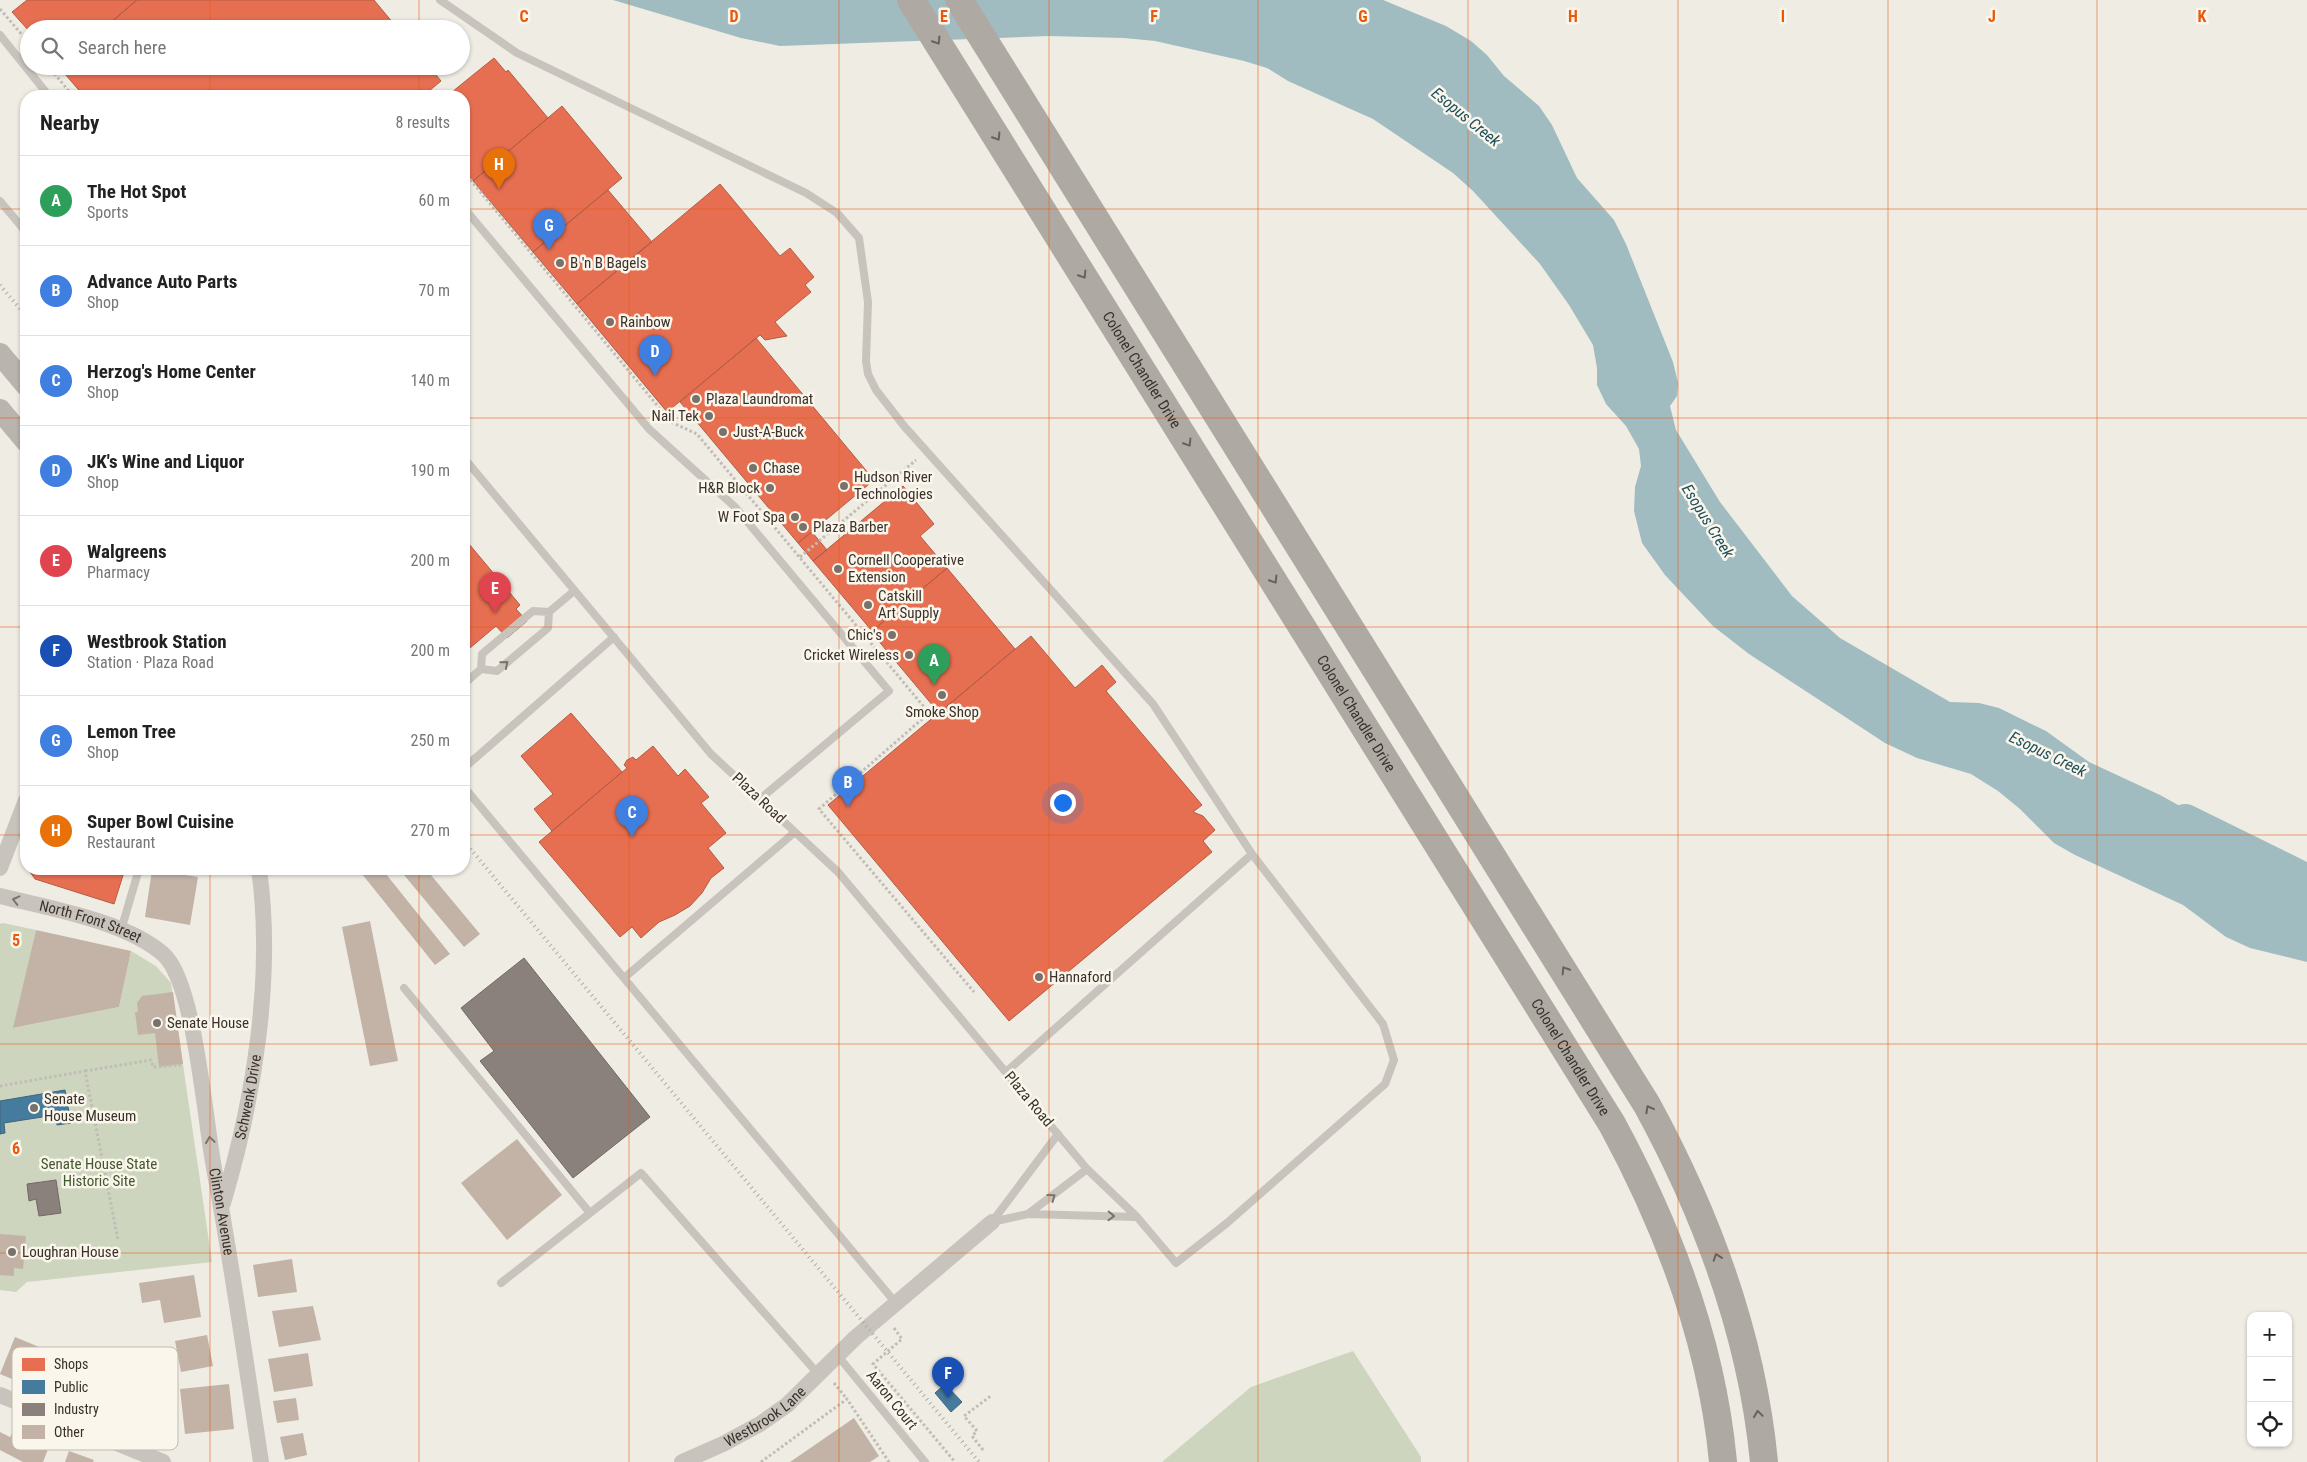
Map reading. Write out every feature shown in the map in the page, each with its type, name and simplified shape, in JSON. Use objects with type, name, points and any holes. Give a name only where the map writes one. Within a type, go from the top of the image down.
[{"type":"highway","name":"Colonel Chandler Drive","points":[[911,0],[1612,1124],[1650,1200],[1677,1264],[1689,1301],[1711,1386],[1723,1462]]},
{"type":"highway","points":[[959,0],[1652,1113],[1695,1201],[1728,1289],[1753,1387],[1764,1462]]},
{"type":"street","points":[[0,354],[20,378]]},
{"type":"street","points":[[0,410],[20,434]]},
{"type":"street","points":[[0,868],[20,816]]},
{"type":"street","name":"Schwenk Drive","points":[[222,1205],[254,1066],[264,969],[259,875]]},
{"type":"street","name":"North Front Street","points":[[0,896],[95,920],[121,930],[162,953],[172,964]]},
{"type":"street","name":"Clinton Avenue","points":[[172,964],[180,982],[197,1050],[261,1462]]},
{"type":"street","name":"Plaza Road","points":[[838,1356],[895,1302],[992,1222]]},
{"type":"street","name":"Westbrook Lane","points":[[682,1462],[723,1444],[760,1424],[787,1405],[838,1356]]},
{"type":"street","points":[[0,1395],[12,1400]]},
{"type":"street","points":[[134,1450],[163,1462]]},
{"type":"lane","points":[[440,0],[469,20]]},
{"type":"lane","points":[[470,21],[517,53],[806,193],[837,213],[859,238],[868,302],[866,361],[868,374],[876,390],[926,451],[1153,704],[1252,854],[1383,1024],[1394,1060],[1385,1084],[1227,1223],[1176,1263],[1137,1217],[1087,1169]]},
{"type":"lane","points":[[0,35],[20,59]]},
{"type":"lane","points":[[33,75],[45,90]]},
{"type":"lane","points":[[0,201],[20,225]]},
{"type":"lane","points":[[470,215],[649,429],[735,507],[889,691],[760,799]]},
{"type":"lane","name":"Plaza Road","points":[[470,465],[711,754],[838,872],[1087,1169],[1028,1214],[992,1222]]},
{"type":"lane","points":[[470,679],[481,669],[482,654],[533,611],[549,612],[574,591]]},
{"type":"lane","points":[[481,669],[497,671],[548,628],[549,612]]},
{"type":"lane","points":[[470,763],[614,637]]},
{"type":"lane","points":[[470,795],[895,1302]]},
{"type":"lane","points":[[624,978],[795,832]]},
{"type":"lane","points":[[1006,1072],[1252,854]]},
{"type":"lane","points":[[121,930],[137,875]]},
{"type":"lane","points":[[404,988],[590,1213]]},
{"type":"lane","name":"Plaza Road","points":[[992,1222],[1058,1134]]},
{"type":"lane","points":[[501,1283],[641,1173],[819,1375]]},
{"type":"lane","points":[[1028,1214],[1137,1217]]},
{"type":"lane","name":"Aaron Court","points":[[838,1356],[925,1462]]},
{"type":"path","points":[[0,9],[20,32]]},
{"type":"path","points":[[56,75],[68,90]]},
{"type":"path","points":[[470,179],[671,422],[697,434],[929,713],[819,809],[974,992]]},
{"type":"path","points":[[800,557],[926,451]]},
{"type":"path","points":[[0,1086],[151,1060],[153,1067],[183,1064]]},
{"type":"path","points":[[85,1071],[118,1240]]},
{"type":"path","points":[[882,1314],[902,1339],[874,1364],[955,1462]]},
{"type":"path","points":[[984,1450],[972,1436],[978,1431],[964,1416],[992,1395]]},
{"type":"path","points":[[761,1462],[847,1399],[889,1462]]},
{"type":"green space","name":"Senate House State Historic Site","points":[[0,924],[36,930],[14,1028],[119,1007],[131,951],[156,966],[171,983],[212,1262],[27,1282],[16,1292],[0,1290]]},
{"type":"green space","points":[[1353,1351],[1421,1457],[1421,1462],[1162,1462],[1251,1387]]},
{"type":"water","points":[[613,0],[1383,0],[1446,26],[1471,41],[1487,55],[1504,76],[1539,106],[1552,125],[1577,178],[1614,220],[1626,244],[1673,362],[1678,383],[1677,396],[1670,406],[1676,430],[1720,502],[1792,596],[1840,638],[1950,702],[1979,703],[1999,708],[2046,731],[2089,762],[2160,795],[2209,822],[2237,852],[2253,863],[2307,887],[2307,962],[2250,948],[2226,937],[2183,905],[2075,855],[2054,843],[2020,809],[1998,791],[1971,774],[1917,758],[1885,743],[1749,654],[1713,626],[1665,575],[1642,543],[1634,511],[1635,487],[1641,466],[1639,449],[1626,426],[1606,404],[1597,385],[1597,368],[1593,345],[1569,305],[1540,264],[1473,191],[1453,173],[1373,119],[1288,81],[1267,68],[1155,41],[1124,38],[1049,36],[780,46],[741,38]]},
{"type":"building: Shops","points":[[27,0],[137,0],[114,20],[20,21],[12,12]]},
{"type":"building: Shops","points":[[137,0],[374,0],[391,20],[114,20]]},
{"type":"building: Shops","points":[[494,58],[506,72],[508,70],[548,118],[473,181],[470,177],[470,90],[454,90]]},
{"type":"building: Shops","points":[[66,75],[436,75],[441,81],[430,90],[79,90]]},
{"type":"building: Shops","points":[[562,106],[622,178],[533,252],[473,181]]},
{"type":"building: Shops","points":[[720,184],[780,256],[790,248],[814,277],[805,285],[811,292],[775,322],[787,336],[765,340],[760,335],[667,412],[577,304]]},
{"type":"building: Shops","points":[[608,190],[652,242],[577,304],[533,252]]},
{"type":"building: Shops","points":[[756,338],[874,480],[798,543],[680,402]]},
{"type":"building: Shops","points":[[903,486],[934,524],[920,536],[947,568],[872,631],[813,561]]},
{"type":"building: Shops","points":[[812,532],[827,550],[813,561],[798,543]]},
{"type":"building: Shops","points":[[470,545],[520,605],[516,609],[527,621],[507,638],[496,626],[470,648]]},
{"type":"building: Shops","points":[[947,568],[1015,649],[939,713],[871,632]]},
{"type":"building: Shops","points":[[1031,636],[1075,688],[1102,665],[1116,682],[1106,691],[1202,805],[1193,812],[1203,816],[1215,830],[1203,841],[1212,852],[1009,1021],[828,805]]},
{"type":"building: Shops","points":[[571,713],[622,772],[552,831],[534,809],[553,794],[521,756]]},
{"type":"building: Shops","points":[[653,746],[678,776],[685,769],[709,797],[701,803],[726,833],[708,848],[724,868],[711,878],[702,893],[690,906],[659,922],[641,938],[632,927],[620,937],[539,842],[627,768],[624,765],[627,760],[633,757],[636,760]]},
{"type":"building: Shops","points":[[32,875],[123,875],[114,904],[35,879]]},
{"type":"building: Public","name":"Senate House Museum","points":[[65,1090],[71,1123],[57,1125],[55,1115],[4,1123],[5,1133],[0,1134],[0,1101]]},
{"type":"building: Public","points":[[945,1384],[962,1402],[951,1412],[935,1393]]},
{"type":"building: Industry","points":[[524,958],[650,1117],[573,1178],[480,1061],[494,1051],[461,1008]]},
{"type":"building: Industry","points":[[56,1180],[61,1213],[39,1216],[36,1199],[29,1201],[27,1184]]},
{"type":"building: Other","points":[[151,875],[198,877],[190,925],[145,917]]},
{"type":"building: Other","points":[[363,875],[387,875],[450,954],[435,965]]},
{"type":"building: Other","points":[[404,875],[431,875],[480,934],[464,947]]},
{"type":"building: Other","points":[[370,921],[398,1061],[370,1066],[342,927]]},
{"type":"building: Other","points":[[36,930],[131,951],[119,1007],[13,1028]]},
{"type":"building: Other","name":"Senate House","points":[[173,992],[183,1064],[159,1067],[155,1033],[138,1035],[135,1012],[138,1012],[137,1003],[142,996]]},
{"type":"building: Other","points":[[517,1139],[562,1195],[507,1240],[461,1183]]},
{"type":"building: Other","name":"Loughran House","points":[[0,1234],[26,1236],[23,1269],[14,1268],[14,1276],[0,1275]]},
{"type":"building: Other","points":[[292,1259],[297,1292],[258,1297],[253,1265]]},
{"type":"building: Other","points":[[194,1275],[201,1317],[164,1323],[160,1300],[142,1303],[139,1283]]},
{"type":"building: Other","points":[[313,1306],[321,1340],[279,1347],[272,1311]]},
{"type":"building: Other","points":[[207,1335],[213,1366],[181,1372],[178,1347],[176,1347],[175,1341]]},
{"type":"building: Other","points":[[15,1337],[39,1347],[12,1347],[12,1379],[0,1374]]},
{"type":"building: Other","points":[[308,1353],[313,1386],[274,1392],[268,1359]]},
{"type":"building: Other","points":[[229,1384],[234,1429],[185,1434],[180,1389]]},
{"type":"building: Other","points":[[296,1398],[299,1420],[277,1423],[273,1401]]},
{"type":"building: Other","points":[[854,1418],[879,1456],[870,1462],[790,1462]]},
{"type":"building: Other","points":[[0,1432],[10,1437],[12,1433],[12,1450],[48,1450],[43,1462],[23,1462],[0,1450]]},
{"type":"building: Other","points":[[303,1433],[307,1455],[285,1460],[280,1437]]},
{"type":"building: Other","points":[[69,1451],[94,1460],[93,1462],[65,1462]]},
{"type":"waterway","name":"Esopus Creek","points":[[2185,822],[2307,882]]},
{"type":"railway","points":[[0,285],[20,309]]},
{"type":"railway","points":[[470,848],[979,1462]]},
{"type":"place","name":"Super Bowl Cuisine","points":[[499,189]]},
{"type":"place","name":"Lemon Tree","points":[[549,250]]},
{"type":"place","name":"B 'n B Bagels","points":[[560,263]]},
{"type":"place","name":"Rainbow","points":[[610,322]]},
{"type":"place","name":"JK's Wine and Liquor","points":[[655,376]]},
{"type":"place","name":"Plaza Laundromat","points":[[696,399]]},
{"type":"place","name":"Nail Tek","points":[[709,416]]},
{"type":"place","name":"Just-A-Buck","points":[[723,432]]},
{"type":"place","name":"Chase","points":[[753,468]]},
{"type":"place","name":"Hudson River Technologies","points":[[844,486]]},
{"type":"place","name":"H&R Block","points":[[770,488]]},
{"type":"place","name":"W Foot Spa","points":[[795,517]]},
{"type":"place","name":"Plaza Barber","points":[[803,527]]},
{"type":"place","name":"Cornell Cooperative Extension","points":[[838,569]]},
{"type":"place","name":"Catskill Art Supply","points":[[868,605]]},
{"type":"place","name":"Walgreens","points":[[495,613]]},
{"type":"place","name":"Chic's","points":[[892,635]]},
{"type":"place","name":"Cricket Wireless","points":[[909,655]]},
{"type":"place","name":"The Hot Spot","points":[[934,685]]},
{"type":"place","name":"Smoke Shop","points":[[942,695]]},
{"type":"place","name":"Advance Auto Parts","points":[[848,807]]},
{"type":"place","name":"Herzog's Home Center","points":[[632,837]]},
{"type":"place","name":"Hannaford","points":[[1039,977]]},
{"type":"place","name":"Senate House","points":[[157,1023]]},
{"type":"place","name":"Senate House Museum","points":[[34,1108]]},
{"type":"place","name":"Loughran House","points":[[12,1252]]},
{"type":"place","name":"Westbrook Station","points":[[948,1398]]}]
